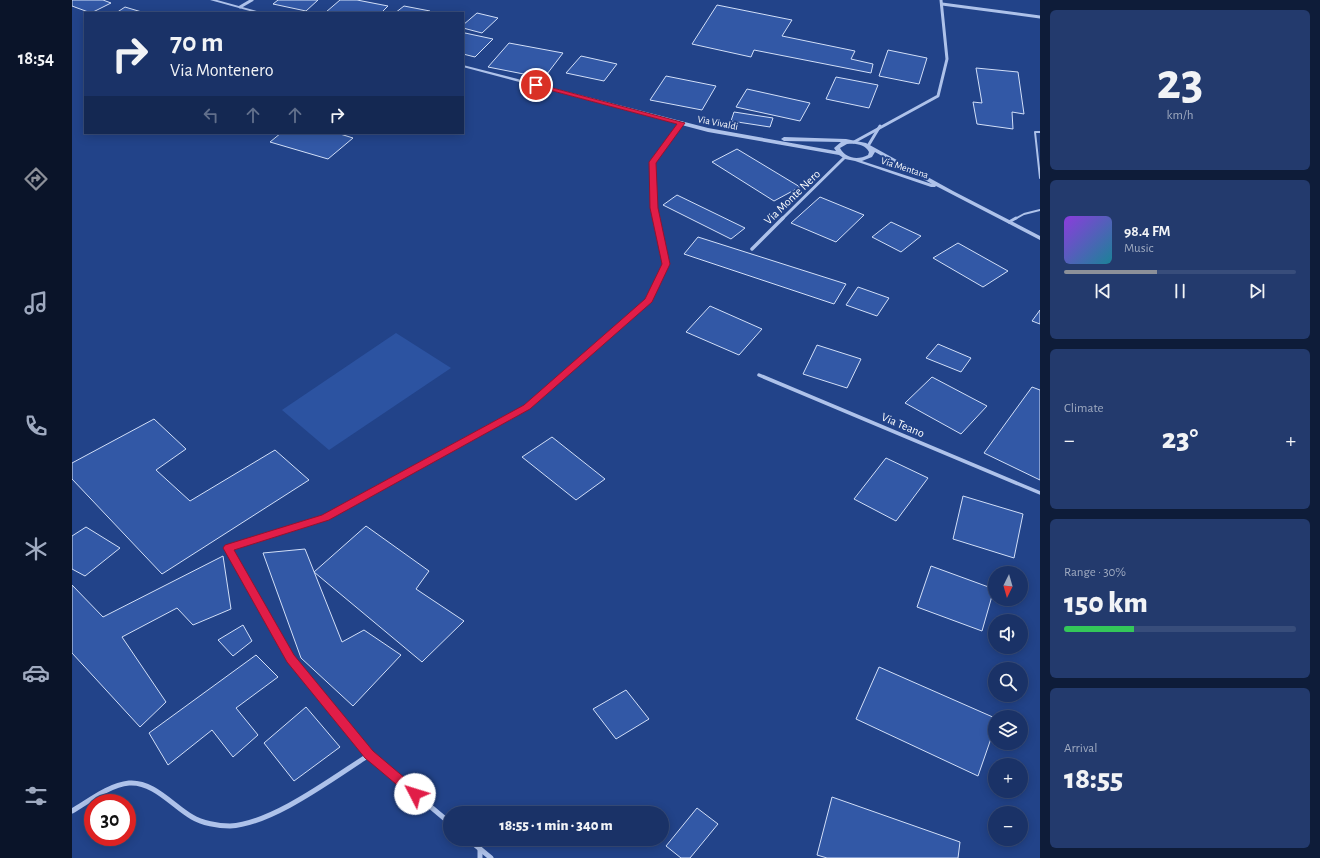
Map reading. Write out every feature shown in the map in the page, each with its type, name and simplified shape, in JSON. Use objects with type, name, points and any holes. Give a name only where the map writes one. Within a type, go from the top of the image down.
[{"type":"street","points":[[212,0],[258,12]]},
{"type":"street","points":[[240,7],[252,0]]},
{"type":"street","points":[[839,153],[837,148],[841,144],[852,142],[938,96],[947,59],[941,0]]},
{"type":"street","points":[[942,4],[1040,17]]},
{"type":"street","name":"Via Vivaldi","points":[[464,66],[708,130],[839,153]]},
{"type":"street","points":[[443,818],[369,755],[290,658],[228,548],[326,518],[527,407],[649,300],[666,264],[654,208],[652,162],[682,123]]},
{"type":"street","points":[[854,160],[865,159],[870,156],[872,152],[869,147],[880,126]]},
{"type":"street","name":"Via Vivaldi","points":[[760,139],[852,142]]},
{"type":"street","name":"Via Mentana","points":[[852,142],[869,147],[951,192],[1040,238]]},
{"type":"street","name":"Via Mentana","points":[[839,153],[845,157],[951,192]]},
{"type":"street","name":"Via Monte Nero","points":[[752,249],[845,157]]},
{"type":"street","name":"Via Teano","points":[[759,375],[1040,493]]},
{"type":"street","points":[[72,811],[105,792],[129,782],[143,786],[162,795],[193,817],[231,827],[271,815],[369,755]]},
{"type":"street","points":[[476,846],[491,858]]},
{"type":"street","points":[[480,849],[480,858]]},
{"type":"lane","points":[[1040,132],[1035,132],[1040,178]]},
{"type":"lane","points":[[1009,222],[1024,214],[1040,210]]},
{"type":"shaded area","points":[[396,333],[451,368],[329,450],[282,410]]},
{"type":"building","points":[[72,0],[103,0],[111,3],[93,12],[88,12],[72,6]]},
{"type":"building","points":[[278,0],[318,0],[306,11],[273,4]]},
{"type":"building","points":[[340,0],[357,0],[388,6],[382,12],[326,12]]},
{"type":"building","points":[[717,5],[792,20],[782,36],[855,51],[851,59],[873,64],[871,73],[754,50],[751,57],[692,44]]},
{"type":"building","points":[[404,6],[430,11],[429,12],[396,12]]},
{"type":"building","points":[[125,7],[142,12],[118,12]]},
{"type":"building","points":[[477,13],[498,18],[482,33],[464,28],[464,24]]},
{"type":"building","points":[[464,34],[493,39],[475,57],[464,54]]},
{"type":"building","points":[[509,43],[563,53],[544,78],[488,67]]},
{"type":"building","points":[[888,50],[927,58],[919,84],[879,76]]},
{"type":"building","points":[[581,56],[617,64],[604,81],[566,73]]},
{"type":"building","points":[[976,68],[1018,72],[1024,114],[1012,112],[1013,129],[977,124],[973,102],[982,103]]},
{"type":"building","points":[[666,76],[716,86],[702,110],[650,100]]},
{"type":"building","points":[[836,77],[878,85],[869,108],[826,99]]},
{"type":"building","points":[[747,89],[810,103],[800,121],[736,107]]},
{"type":"building","points":[[734,112],[773,118],[770,127],[731,121]]},
{"type":"building","points":[[280,134],[340,134],[353,138],[328,159],[270,142]]},
{"type":"building","points":[[737,149],[800,187],[774,201],[712,162]]},
{"type":"building","points":[[677,195],[745,228],[731,239],[663,205]]},
{"type":"building","points":[[820,197],[864,215],[836,242],[791,223]]},
{"type":"building","points":[[891,222],[921,236],[901,252],[872,237]]},
{"type":"building","points":[[698,237],[846,284],[834,304],[684,254]]},
{"type":"building","points":[[958,243],[1008,271],[983,287],[933,258]]},
{"type":"building","points":[[858,287],[889,298],[877,316],[846,305]]},
{"type":"building","points":[[710,306],[762,329],[739,355],[686,332]]},
{"type":"building","points":[[1040,310],[1040,324],[1032,321]]},
{"type":"building","points":[[938,344],[971,358],[961,372],[926,358]]},
{"type":"building","points":[[817,345],[861,359],[847,388],[803,374]]},
{"type":"building","points":[[932,377],[987,406],[961,434],[905,403]]},
{"type":"building","points":[[1032,387],[1040,390],[1040,480],[984,453]]},
{"type":"building","points":[[154,419],[186,449],[156,470],[190,501],[275,450],[309,480],[162,574],[72,479],[72,463]]},
{"type":"building","points":[[552,437],[605,479],[576,500],[522,457]]},
{"type":"building","points":[[886,458],[928,478],[896,521],[854,499]]},
{"type":"building","points":[[963,496],[1023,514],[1014,558],[953,539]]},
{"type":"building","points":[[366,526],[429,571],[416,589],[464,621],[422,662],[314,572]]},
{"type":"building","points":[[86,527],[120,548],[85,576],[72,569],[72,536]]},
{"type":"building","points":[[305,549],[342,642],[364,630],[401,655],[353,706],[301,658],[263,553]]},
{"type":"building","points":[[223,556],[231,609],[193,625],[177,608],[122,637],[166,702],[140,727],[72,653],[72,585],[103,617]]},
{"type":"building","points":[[931,566],[988,587],[989,606],[982,631],[917,607]]},
{"type":"building","points":[[243,625],[252,641],[233,656],[218,640]]},
{"type":"building","points":[[256,655],[278,677],[236,708],[258,735],[233,757],[212,730],[168,765],[149,733]]},
{"type":"building","points":[[879,667],[988,715],[988,747],[978,776],[856,719]]},
{"type":"building","points":[[626,690],[649,719],[616,739],[593,709]]},
{"type":"building","points":[[306,707],[340,747],[294,781],[264,743]]},
{"type":"building","points":[[832,797],[960,842],[958,858],[827,858],[817,855]]},
{"type":"building","points":[[697,808],[718,824],[690,858],[681,858],[666,846],[669,846],[669,842]]},
{"type":"route","points":[[415,794],[369,755],[290,658],[228,548],[326,518],[527,407],[649,300],[666,264],[654,208],[652,162],[682,123],[536,85]]}]
